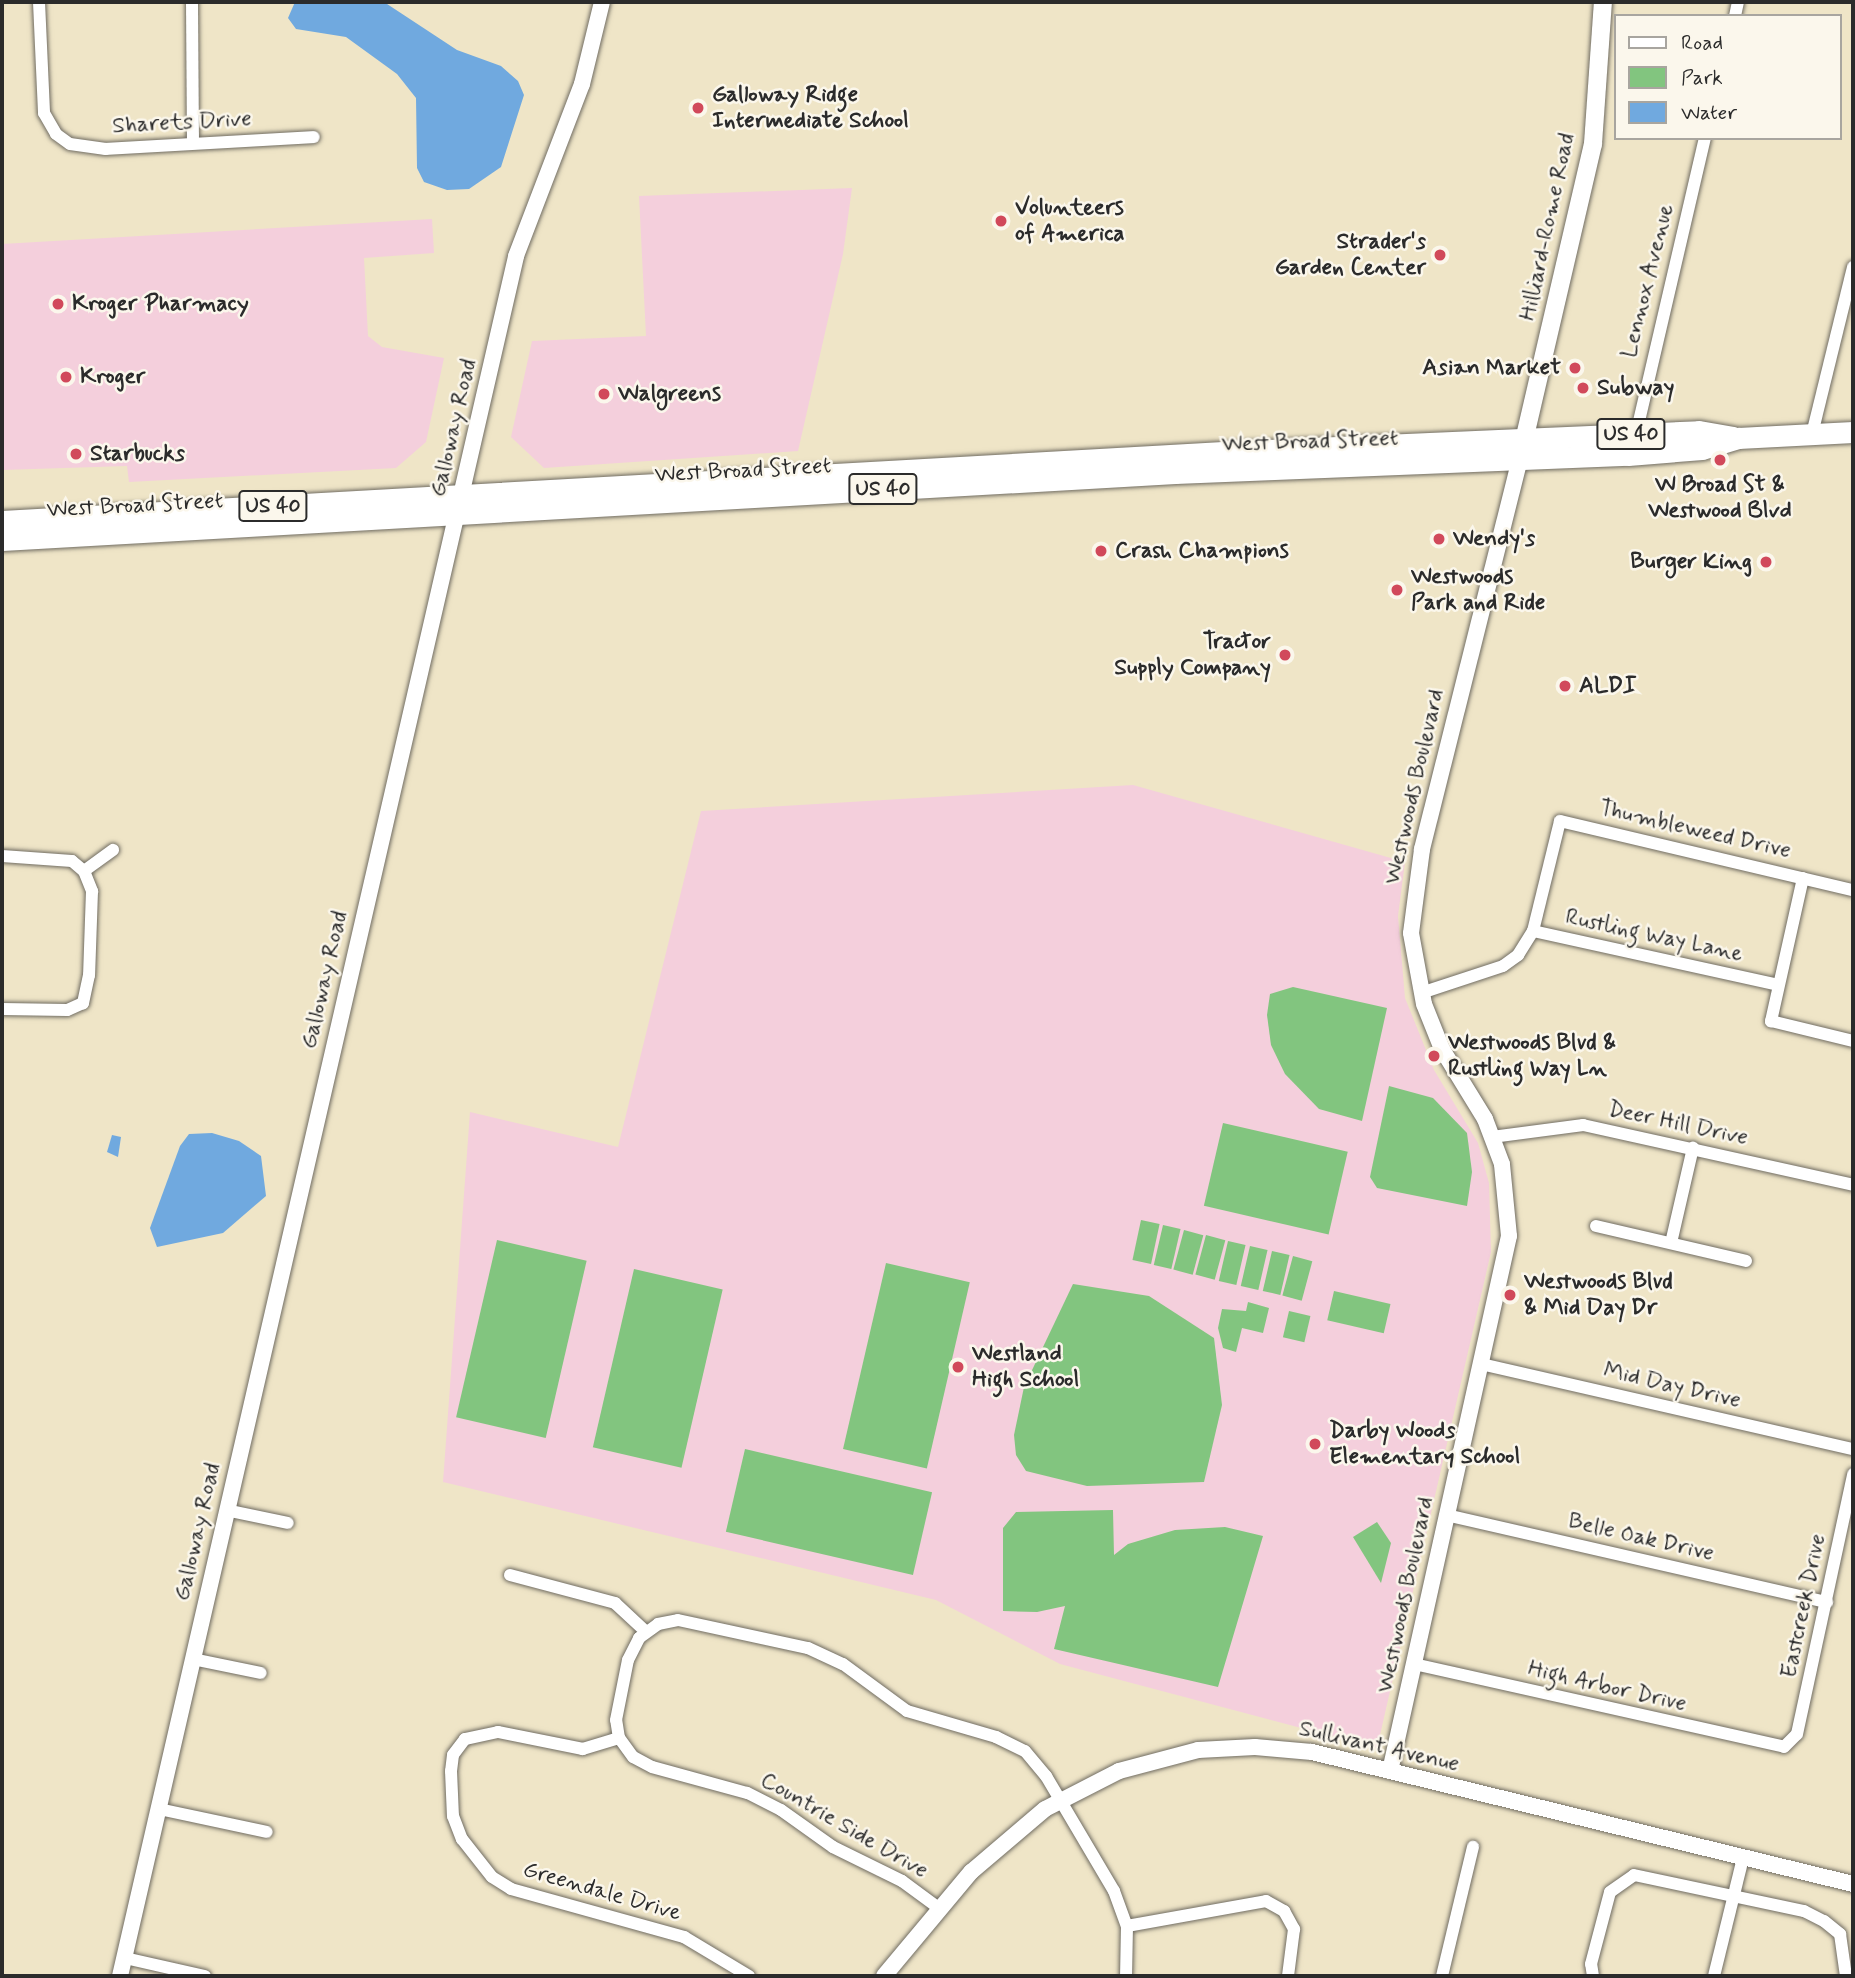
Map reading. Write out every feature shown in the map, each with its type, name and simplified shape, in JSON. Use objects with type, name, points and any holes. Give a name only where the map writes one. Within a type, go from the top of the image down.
[{"type":"main road","name":"Hilliard-Rome Road","points":[[1522,450],[1593,144],[1603,2]]},
{"type":"main road","name":"West Broad Street","points":[[1522,450],[1636,434],[1699,431],[1738,438],[1853,432]]},
{"type":"main road","name":"West Broad Street","points":[[2,521],[460,505],[1161,473],[1522,450],[1702,449],[1738,438]]},
{"type":"main road","name":"West Broad Street","points":[[2,540],[460,505]]},
{"type":"street","name":"Sharets Drive","points":[[39,2],[44,113],[56,134],[69,144],[92,149],[314,137]]},
{"type":"street","points":[[192,2],[193,143]]},
{"type":"street","name":"Galloway Road","points":[[120,1976],[516,256],[582,84],[602,2]]},
{"type":"street","name":"Lennox Avenue","points":[[1636,434],[1705,140]]},
{"type":"street","points":[[1812,434],[1853,267]]},
{"type":"street","name":"Westwoods Boulevard","points":[[1390,1771],[1509,1236],[1508,1195],[1492,1137],[1442,1049],[1421,993],[1411,933],[1413,890],[1522,450]]},
{"type":"street","name":"Thumbleweed Drive","points":[[1533,931],[1557,824],[1563,821],[1853,890]]},
{"type":"street","points":[[84,871],[113,850]]},
{"type":"street","points":[[2,856],[72,861],[84,871],[92,891],[83,1003],[67,1010],[2,1009]]},
{"type":"street","points":[[1803,878],[1771,1021],[1853,1041]]},
{"type":"street","name":"Rustling Way Lane","points":[[1421,993],[1503,966],[1518,955],[1533,931],[1778,985]]},
{"type":"street","name":"Deer Hill Drive","points":[[1492,1137],[1583,1125],[1853,1185]]},
{"type":"street","points":[[1671,1243],[1693,1148]]},
{"type":"street","points":[[1596,1226],[1746,1261]]},
{"type":"street","name":"Mid Day Drive","points":[[1481,1364],[1853,1449]]},
{"type":"street","name":"Eastcreek Drive","points":[[1790,1744],[1797,1734],[1853,1474]]},
{"type":"street","points":[[226,1510],[288,1523]]},
{"type":"street","name":"Belle Oak Drive","points":[[1446,1515],[1827,1602]]},
{"type":"street","points":[[510,1575],[615,1603],[645,1631]]},
{"type":"street","points":[[620,1738],[616,1720],[619,1696],[632,1648],[645,1631],[668,1620],[688,1621],[825,1655],[907,1711],[1016,1745],[1033,1758],[1114,1891],[1127,1926],[1126,1976]]},
{"type":"street","points":[[193,1659],[261,1673]]},
{"type":"street","name":"High Arbor Drive","points":[[1414,1664],[1777,1748],[1790,1744]]},
{"type":"street","name":"Greendale Drive","points":[[620,1738],[583,1749],[498,1731],[476,1733],[453,1755],[451,1792],[453,1816],[473,1858],[511,1889],[684,1937],[749,1976]]},
{"type":"street","name":"Countrie Side Drive","points":[[620,1738],[633,1757],[652,1767],[747,1793],[781,1810],[834,1847],[902,1881],[940,1909]]},
{"type":"street","name":"Sullivant Avenue","points":[[884,1976],[940,1909],[998,1847],[1060,1799],[1119,1771],[1198,1750],[1283,1748],[1390,1771],[1853,1884]]},
{"type":"street","points":[[159,1809],[267,1832]]},
{"type":"street","points":[[1442,1976],[1473,1847]]},
{"type":"street","points":[[1714,1976],[1743,1858]]},
{"type":"street","points":[[1593,1976],[1591,1964],[1604,1908],[1610,1892],[1627,1877],[1804,1911],[1832,1924],[1845,1951],[1846,1976]]},
{"type":"street","points":[[1127,1926],[1266,1901],[1284,1911],[1294,1929],[1288,1976]]},
{"type":"street","points":[[125,1958],[205,1976]]},
{"type":"shaded area","points":[[852,188],[843,254],[798,451],[544,468],[511,437],[532,341],[646,336],[639,196]]},
{"type":"shaded area","points":[[432,219],[434,253],[364,258],[368,336],[382,347],[444,358],[426,442],[396,468],[129,482],[127,466],[2,470],[2,244]]},
{"type":"shaded area","name":"Westland High School","points":[[1133,785],[1405,862],[1398,916],[1405,998],[1434,1070],[1478,1143],[1489,1183],[1491,1252],[1377,1748],[1060,1664],[936,1600],[443,1482],[470,1112],[618,1147],[701,811]]},
{"type":"green space","points":[[1293,987],[1387,1008],[1362,1121],[1319,1109],[1285,1074],[1271,1045],[1267,1015],[1270,994]]},
{"type":"green space","points":[[1389,1086],[1433,1098],[1467,1133],[1472,1172],[1467,1206],[1377,1188],[1370,1177]]},
{"type":"green space","points":[[1223,1123],[1348,1152],[1329,1235],[1204,1206]]},
{"type":"green space","points":[[1141,1220],[1160,1224],[1151,1264],[1132,1260]]},
{"type":"green space","points":[[1163,1225],[1181,1229],[1171,1269],[1154,1265]]},
{"type":"green space","points":[[1184,1230],[1203,1235],[1193,1275],[1173,1270]]},
{"type":"green space","points":[[1206,1235],[1225,1240],[1215,1280],[1195,1275]]},
{"type":"green space","points":[[497,1240],[587,1261],[546,1438],[456,1417]]},
{"type":"green space","points":[[1228,1241],[1246,1245],[1236,1285],[1219,1281]]},
{"type":"green space","points":[[1250,1246],[1268,1250],[1258,1290],[1241,1286]]},
{"type":"green space","points":[[1272,1251],[1290,1255],[1280,1295],[1263,1291]]},
{"type":"green space","points":[[1293,1256],[1312,1261],[1302,1301],[1282,1296]]},
{"type":"green space","points":[[886,1263],[970,1282],[927,1468],[843,1449]]},
{"type":"green space","points":[[634,1269],[723,1289],[682,1468],[593,1447]]},
{"type":"green space","points":[[1073,1284],[1149,1296],[1214,1338],[1222,1405],[1204,1482],[1087,1486],[1026,1471],[1016,1455],[1014,1435],[1024,1387]]},
{"type":"green space","points":[[1334,1291],[1391,1304],[1384,1333],[1327,1320]]},
{"type":"green space","points":[[1248,1302],[1269,1308],[1263,1333],[1242,1328],[1236,1352],[1223,1348],[1218,1328],[1222,1309],[1246,1311]]},
{"type":"green space","points":[[1289,1311],[1310,1316],[1304,1342],[1283,1337]]},
{"type":"green space","points":[[745,1449],[932,1492],[913,1575],[726,1532]]},
{"type":"green space","points":[[1113,1510],[1114,1555],[1128,1544],[1175,1530],[1225,1527],[1263,1536],[1218,1687],[1054,1649],[1065,1606],[1037,1612],[1003,1611],[1003,1528],[1016,1512]]},
{"type":"green space","points":[[1377,1522],[1391,1543],[1381,1583],[1353,1537]]},
{"type":"water","points":[[295,2],[384,2],[457,50],[501,66],[518,81],[524,95],[501,167],[469,189],[447,190],[424,182],[417,168],[416,98],[397,74],[346,37],[296,29],[288,18]]},
{"type":"water","points":[[212,1133],[239,1141],[261,1156],[266,1196],[223,1233],[157,1247],[150,1228],[180,1146],[189,1134]]},
{"type":"water","points":[[112,1135],[121,1137],[118,1157],[107,1152]]},
{"type":"place","name":"Galloway Ridge Intermediate School","points":[[698,108]]},
{"type":"place","name":"Volunteers of America","points":[[1001,221]]},
{"type":"place","name":"Strader's Garden Center","points":[[1440,255]]},
{"type":"place","name":"Kroger Pharmacy","points":[[58,304]]},
{"type":"place","name":"Asian Market","points":[[1575,368]]},
{"type":"place","name":"Kroger","points":[[66,377]]},
{"type":"place","name":"Subway","points":[[1583,388]]},
{"type":"place","name":"Walgreens","points":[[604,394]]},
{"type":"place","name":"Starbucks","points":[[76,454]]},
{"type":"place","name":"W Broad St & Westwood Blvd","points":[[1720,460]]},
{"type":"place","name":"Wendy's","points":[[1439,539]]},
{"type":"place","name":"Crash Champions","points":[[1101,551]]},
{"type":"place","name":"Burger King","points":[[1766,562]]},
{"type":"place","name":"Westwoods Park and Ride","points":[[1397,590]]},
{"type":"place","name":"Tractor Supply Company","points":[[1285,655]]},
{"type":"place","name":"ALDI","points":[[1565,686]]},
{"type":"place","name":"Westwoods Blvd & Rustling Way Ln","points":[[1434,1056]]},
{"type":"place","name":"Westwoods Blvd & Mid Day Dr","points":[[1510,1295]]},
{"type":"place","name":"Westland High School","points":[[958,1367]]},
{"type":"place","name":"Darby Woods Elementary School","points":[[1315,1444]]}]
